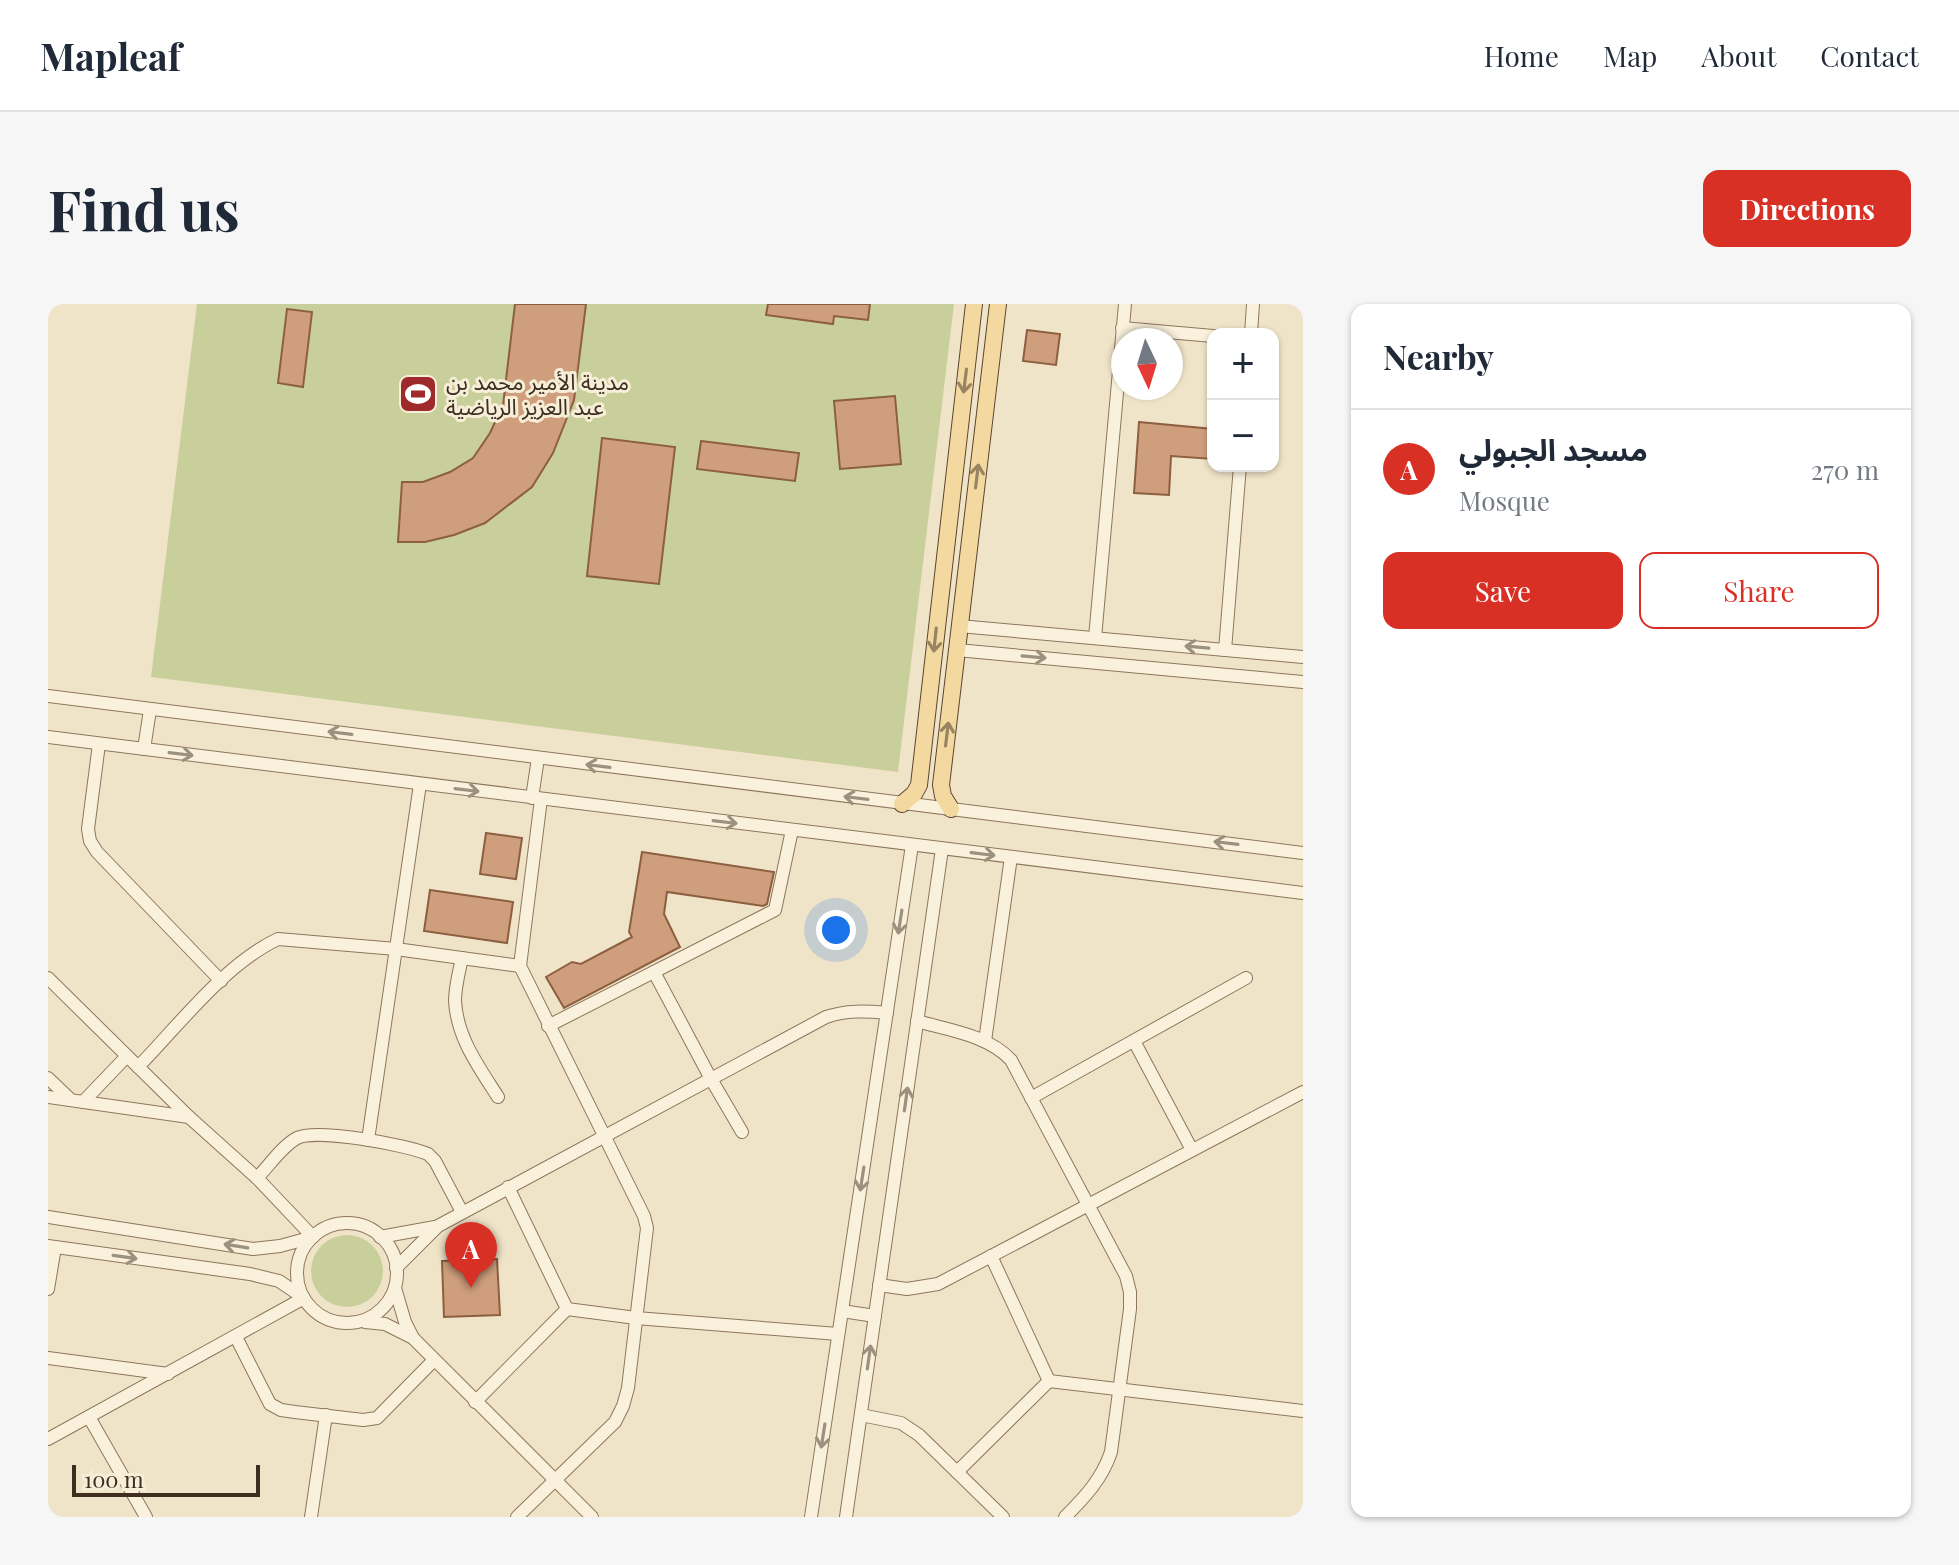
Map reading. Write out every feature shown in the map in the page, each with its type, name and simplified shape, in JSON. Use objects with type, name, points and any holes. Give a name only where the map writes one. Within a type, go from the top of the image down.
[{"type":"main road","points":[[902,804],[919,785],[974,304]]},
{"type":"main road","points":[[951,809],[941,785],[998,304]]},
{"type":"street","points":[[1122,328],[1125,304]]},
{"type":"street","points":[[1251,328],[1253,304]]},
{"type":"street","points":[[1183,333],[1207,335]]},
{"type":"street","points":[[1095,638],[1116,400]]},
{"type":"street","points":[[1225,650],[1240,472]]},
{"type":"street","points":[[959,626],[1303,657]]},
{"type":"street","points":[[957,650],[1303,682]]},
{"type":"street","points":[[48,696],[1303,853]]},
{"type":"street","points":[[144,749],[150,710]]},
{"type":"street","points":[[48,737],[1303,893]]},
{"type":"street","points":[[99,744],[88,829],[90,841],[97,852],[221,981]]},
{"type":"street","points":[[517,1517],[615,1422],[623,1406],[647,1228],[644,1216],[520,966],[538,758]]},
{"type":"street","points":[[368,1140],[420,784]]},
{"type":"street","points":[[548,1026],[775,910],[792,830]]},
{"type":"street","points":[[811,1517],[912,845]]},
{"type":"street","points":[[846,1517],[942,849]]},
{"type":"street","points":[[985,1041],[1011,857]]},
{"type":"street","points":[[138,1067],[221,981],[262,947],[278,939],[396,949],[520,966]]},
{"type":"street","points":[[462,958],[456,991],[463,1038],[498,1097]]},
{"type":"street","points":[[654,972],[742,1132]]},
{"type":"street","points":[[48,978],[189,1117],[257,1178],[313,1237]]},
{"type":"street","points":[[1031,1098],[1246,978]]},
{"type":"street","points":[[396,1268],[438,1226],[826,1017],[856,1011],[887,1013]]},
{"type":"street","points":[[917,1021],[985,1041],[1000,1048],[1011,1060],[1126,1276],[1130,1292],[1111,1452],[1106,1470],[1065,1517]]},
{"type":"street","points":[[1134,1041],[1192,1150]]},
{"type":"street","points":[[77,1101],[127,1056]]},
{"type":"street","points":[[48,1078],[77,1101]]},
{"type":"street","points":[[879,1285],[907,1289],[938,1284],[1303,1092]]},
{"type":"street","points":[[48,1097],[189,1117]]},
{"type":"street","points":[[257,1178],[300,1136],[311,1133],[368,1140],[428,1154],[435,1161],[462,1212]]},
{"type":"street","points":[[508,1187],[567,1309]]},
{"type":"street","points":[[48,1217],[253,1249],[313,1237]]},
{"type":"street","points":[[413,1338],[385,1324],[328,1320],[314,1311],[298,1283],[297,1266],[302,1250],[313,1237],[326,1228],[342,1224],[359,1225],[380,1237],[394,1256],[395,1288],[413,1338],[592,1517]]},
{"type":"street","points":[[380,1237],[438,1226]]},
{"type":"street","points":[[48,1289],[52,1246],[250,1274],[279,1281],[304,1298]]},
{"type":"street","points":[[991,1256],[1049,1381]]},
{"type":"street","points":[[361,1321],[376,1315],[388,1303],[395,1288]]},
{"type":"street","points":[[48,1439],[304,1298]]},
{"type":"street","points":[[567,1309],[636,1318],[838,1334]]},
{"type":"street","points":[[475,1402],[567,1309]]},
{"type":"street","points":[[842,1311],[875,1316]]},
{"type":"street","points":[[236,1337],[270,1404],[281,1410],[363,1420],[377,1418],[434,1360]]},
{"type":"street","points":[[48,1358],[168,1374]]},
{"type":"street","points":[[1049,1381],[1303,1411]]},
{"type":"street","points":[[957,1472],[1049,1381]]},
{"type":"street","points":[[311,1517],[326,1415]]},
{"type":"street","points":[[861,1415],[901,1423],[919,1435],[1003,1517]]},
{"type":"street","points":[[89,1417],[146,1517]]},
{"type":"green space","points":[[197,304],[954,304],[898,772],[151,677]]},
{"type":"green space","points":[[354,1235],[373,1245],[381,1257],[381,1285],[373,1297],[361,1305],[340,1307],[321,1297],[313,1285],[311,1264],[321,1245],[333,1237]]},
{"type":"building","points":[[515,304],[586,304],[574,400],[553,453],[532,487],[485,523],[425,542],[398,542],[402,482],[423,482],[450,472],[473,458],[490,433],[503,405]]},
{"type":"building","points":[[768,304],[870,304],[868,320],[834,316],[833,324],[766,315]]},
{"type":"building","points":[[287,309],[312,312],[303,387],[278,383]]},
{"type":"building","points":[[1027,330],[1060,334],[1056,365],[1023,361]]},
{"type":"building","points":[[895,396],[901,464],[840,469],[834,401]]},
{"type":"building","points":[[1139,422],[1207,428],[1207,459],[1171,456],[1169,495],[1134,493]]},
{"type":"building","points":[[602,438],[675,447],[659,584],[587,576]]},
{"type":"building","points":[[701,441],[799,453],[795,481],[697,469]]},
{"type":"building","points":[[486,833],[522,838],[516,879],[480,874]]},
{"type":"building","points":[[642,852],[774,872],[767,904],[763,906],[667,892],[664,914],[680,947],[564,1008],[546,977],[572,962],[581,964],[632,937],[629,932]]},
{"type":"building","points":[[430,890],[513,902],[507,943],[424,931]]},
{"type":"building","points":[[497,1259],[500,1315],[444,1317],[442,1261]]},
{"type":"place","name":"مدينة الأمير محمد بن عبد العزيز الرياضية","points":[[418,394]]},
{"type":"place","name":"مسجد الجبولي","points":[[471,1288]]}]
